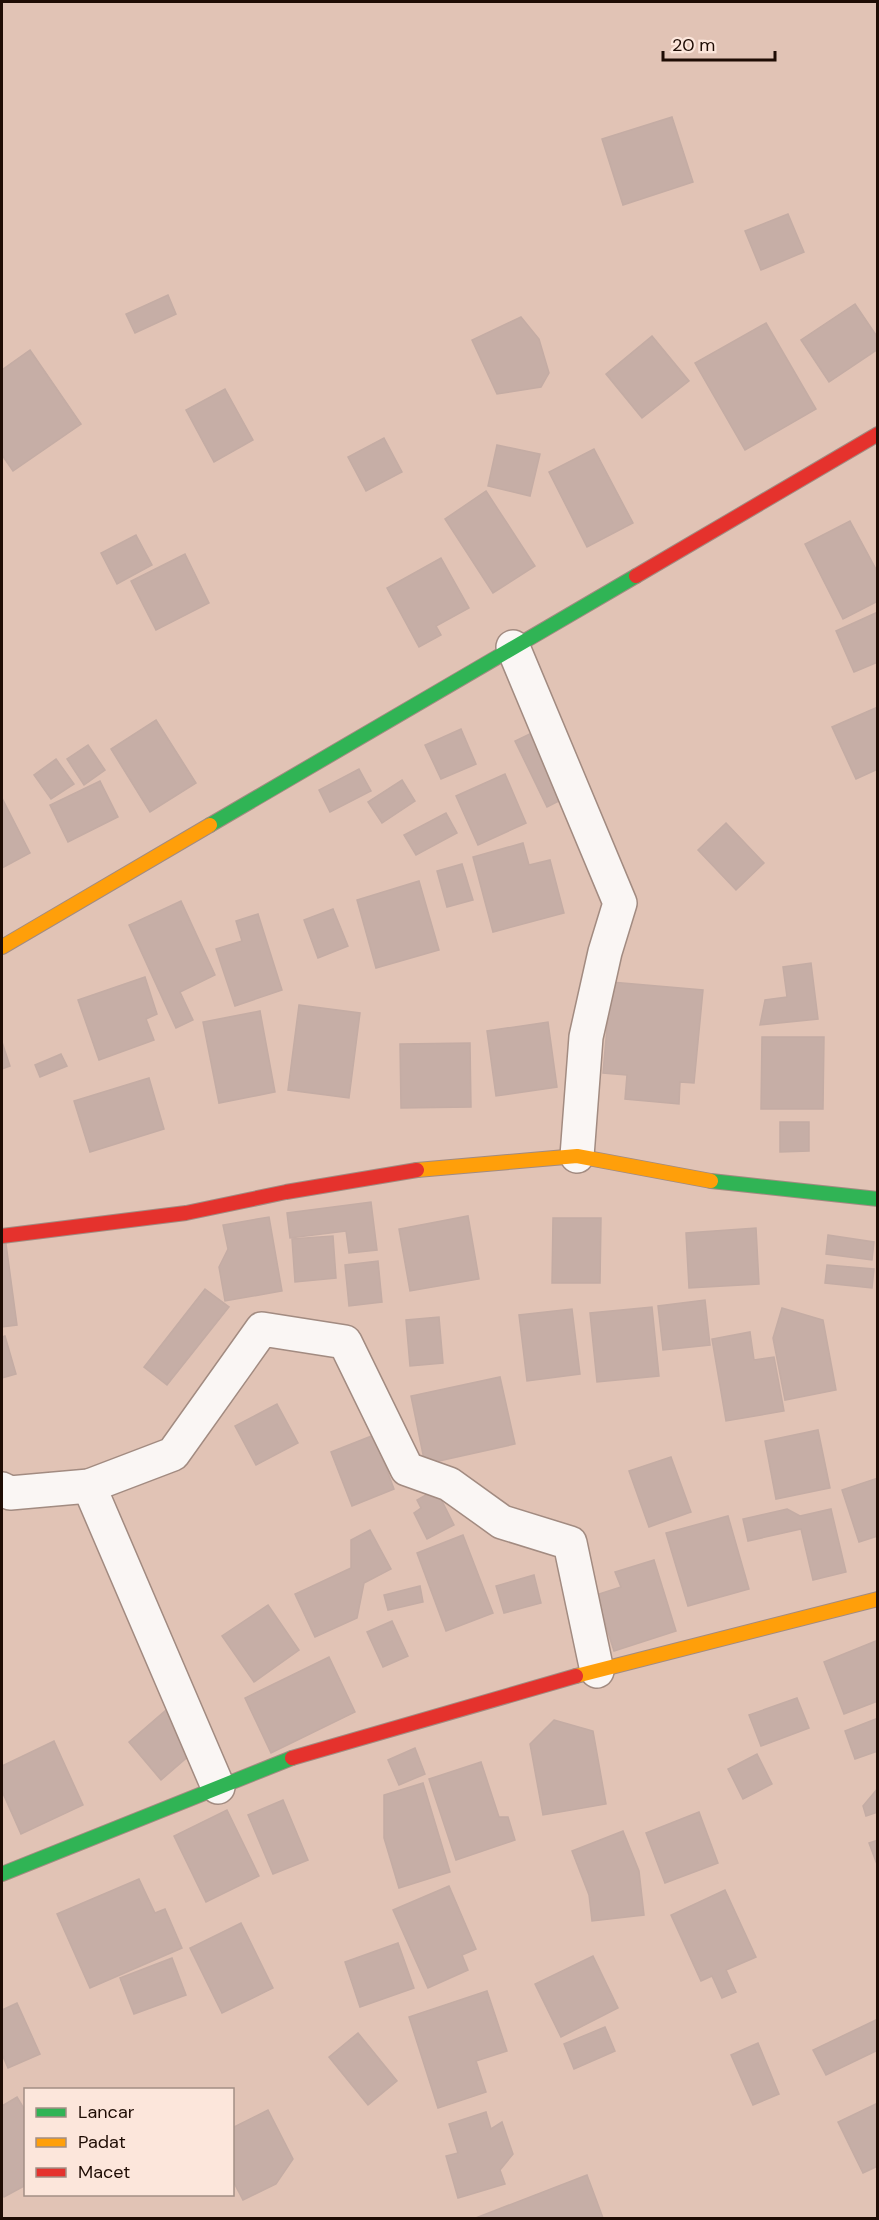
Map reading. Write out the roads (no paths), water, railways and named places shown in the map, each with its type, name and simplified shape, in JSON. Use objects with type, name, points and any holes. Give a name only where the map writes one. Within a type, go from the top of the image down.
[{"type":"street","points":[[2,947],[878,434]]},
{"type":"street","points":[[513,647],[620,903],[605,952],[586,1037],[577,1156]]},
{"type":"street","points":[[2,1236],[186,1213],[286,1192],[415,1170],[577,1156],[713,1181],[878,1199]]},
{"type":"street","points":[[2,1489],[10,1493],[89,1486],[173,1454],[261,1329],[345,1342],[407,1469],[449,1484],[502,1522],[570,1543],[597,1671]]},
{"type":"street","points":[[89,1486],[218,1787]]},
{"type":"street","points":[[2,1874],[297,1756],[597,1671],[878,1599]]}]
